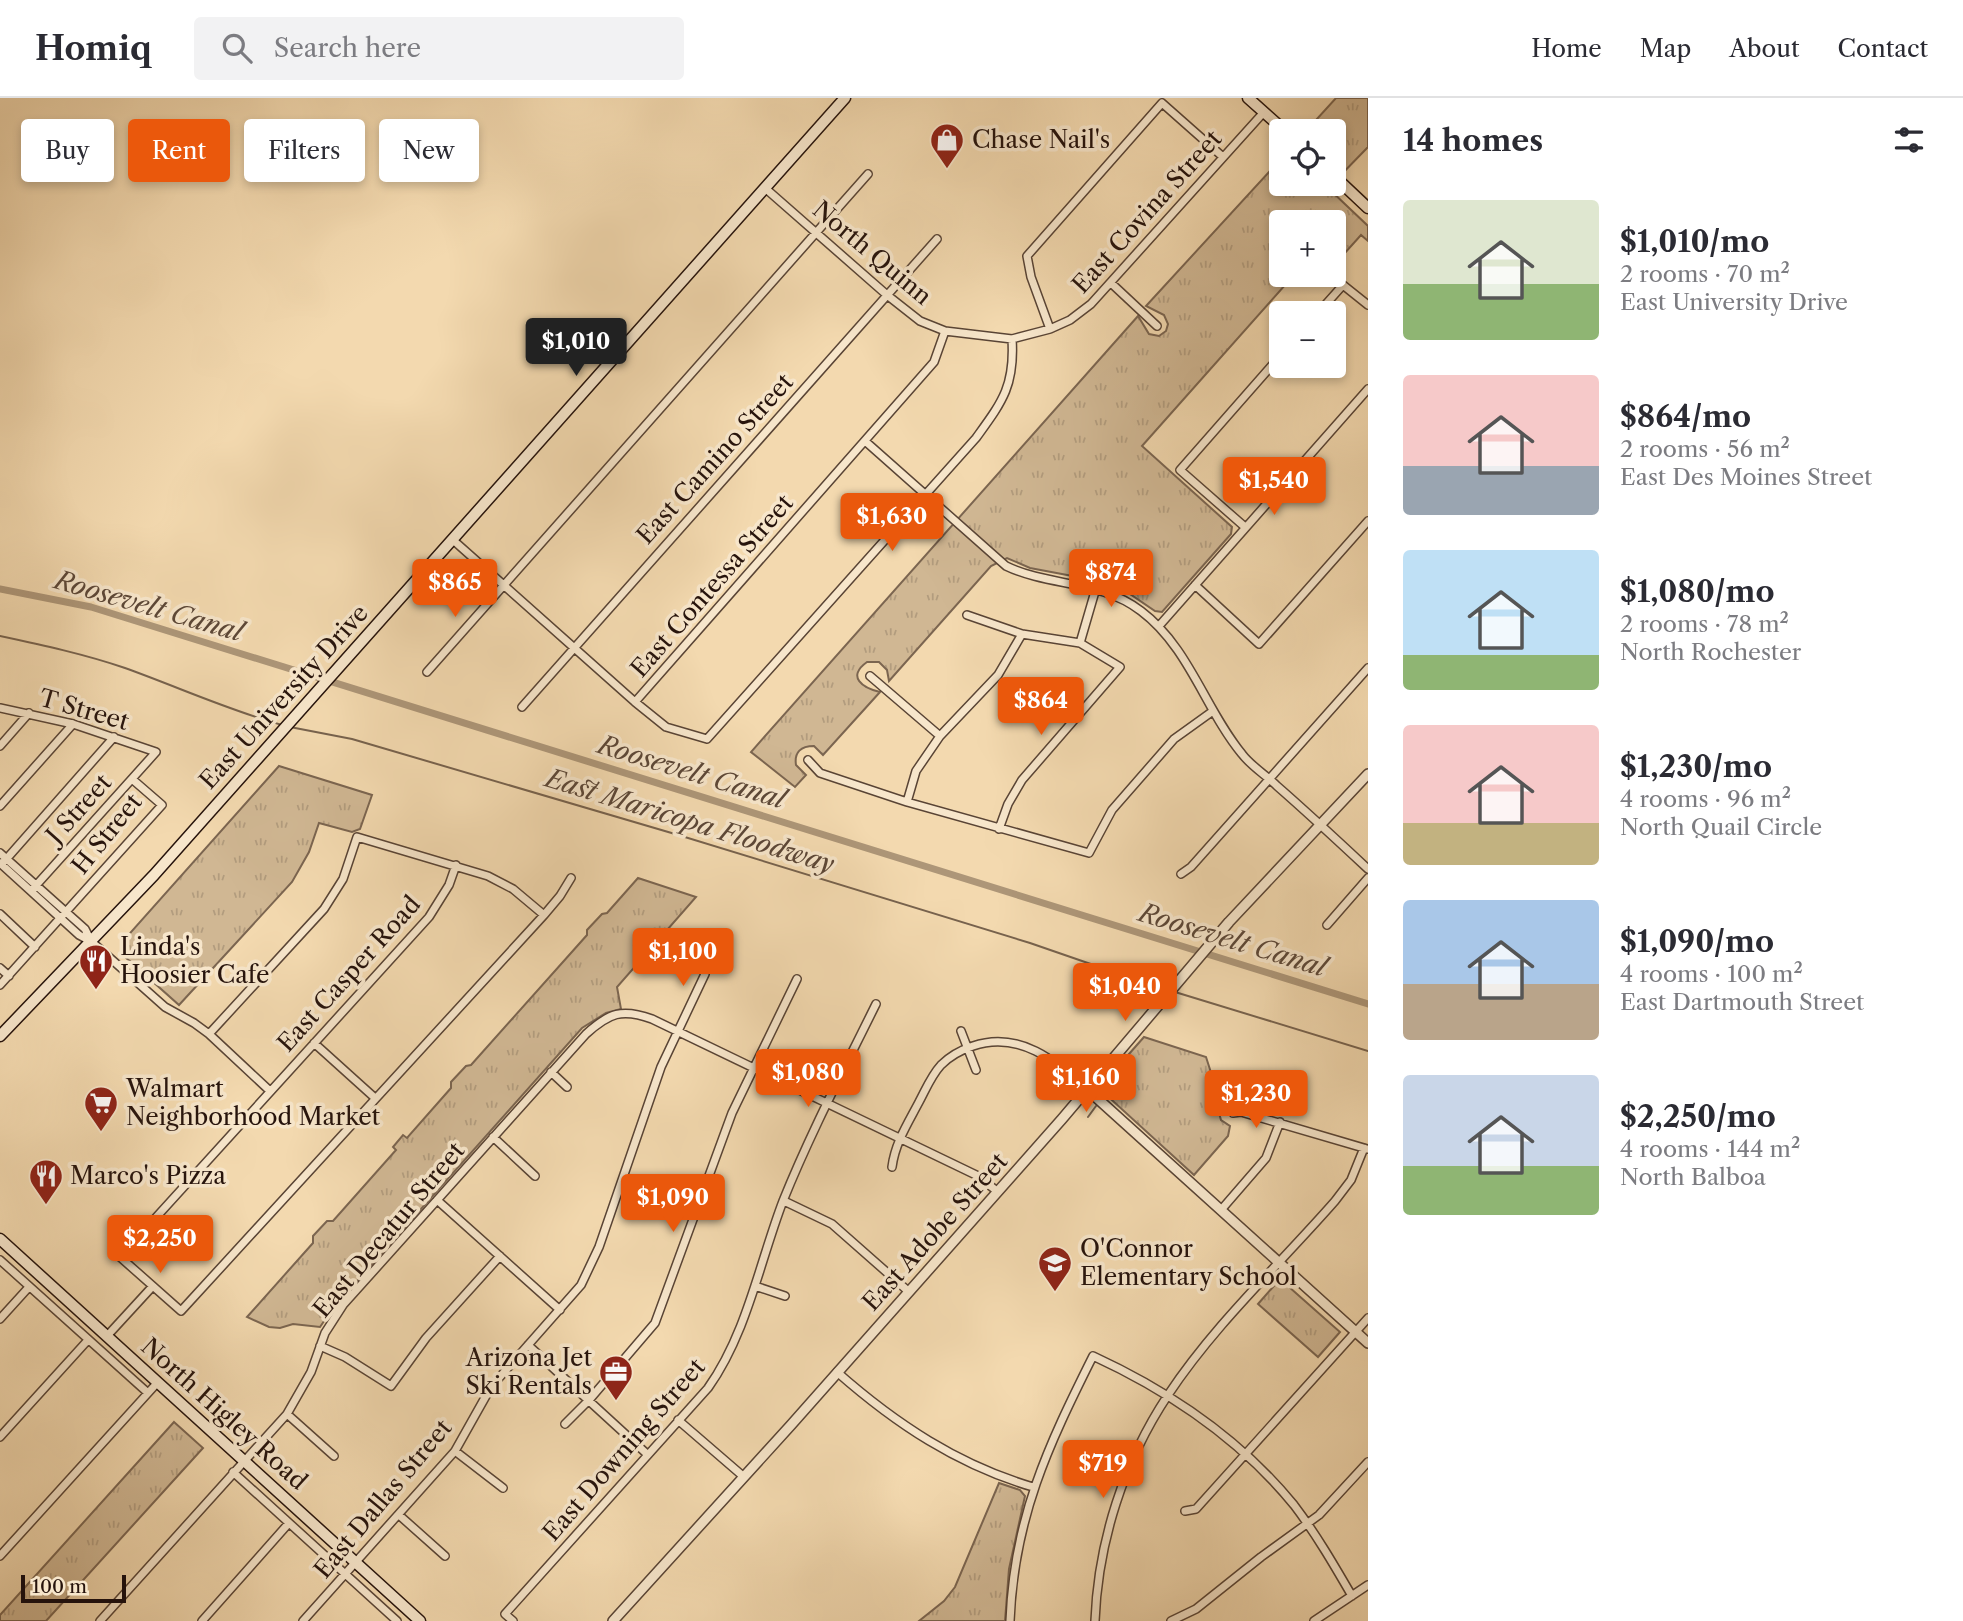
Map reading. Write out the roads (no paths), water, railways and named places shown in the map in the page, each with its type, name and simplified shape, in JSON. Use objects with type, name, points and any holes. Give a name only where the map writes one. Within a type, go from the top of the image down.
[{"type":"main road","name":"East University Drive","points":[[0,1036],[92,942],[265,750],[845,98]]},
{"type":"main road","points":[[1248,98],[1272,119]]},
{"type":"main road","points":[[1346,187],[1368,208]]},
{"type":"main road","name":"North Higley Road","points":[[0,1239],[420,1621]]},
{"type":"street","points":[[1050,329],[1031,277],[1027,256],[1162,103],[1223,157]]},
{"type":"street","name":"East Covina Street","points":[[1050,329],[1081,313],[1111,283],[1264,112]]},
{"type":"street","points":[[427,672],[868,174]]},
{"type":"street","name":"North Quinn","points":[[765,188],[920,321],[945,331],[1012,339],[1050,329]]},
{"type":"street","name":"East Camino Street","points":[[522,706],[937,239]]},
{"type":"street","points":[[1111,283],[1157,326]]},
{"type":"street","points":[[1329,301],[1343,285],[1368,305]]},
{"type":"street","name":"East Contessa Street","points":[[635,702],[934,362],[945,331]]},
{"type":"street","points":[[453,540],[666,727],[707,739],[976,438],[1000,405],[1009,386],[1014,365],[1012,339]]},
{"type":"street","points":[[1245,527],[1180,470],[1269,369]]},
{"type":"street","points":[[1159,626],[1368,389]]},
{"type":"street","points":[[865,441],[1006,566],[1026,575],[1096,588],[1117,596],[1159,626],[1178,650],[1242,755],[1368,869]]},
{"type":"street","points":[[1195,585],[1259,643],[1368,521]]},
{"type":"street","points":[[1080,643],[1096,588]]},
{"type":"street","points":[[967,615],[1022,634],[1080,643],[1120,667],[1022,780],[1008,804],[999,829]]},
{"type":"street","points":[[907,802],[916,771],[940,736],[998,675],[1022,634]]},
{"type":"street","points":[[1181,874],[1191,867],[1368,668]]},
{"type":"street","points":[[870,676],[940,736]]},
{"type":"street","name":"T Street","points":[[0,708],[73,724],[156,752]]},
{"type":"street","points":[[808,760],[820,773],[907,802],[1089,853],[1112,810],[1174,739],[1213,711]]},
{"type":"street","points":[[0,746],[29,713]]},
{"type":"street","points":[[0,806],[73,724]]},
{"type":"street","points":[[114,737],[2,860],[63,915],[79,935],[92,942],[165,1007],[209,1034],[270,1091]]},
{"type":"street","name":"J Street","points":[[34,889],[156,752]]},
{"type":"street","name":"East Adobe Street","points":[[613,1621],[1088,1090],[1256,893],[1322,826],[1368,774]]},
{"type":"street","name":"H Street","points":[[63,915],[162,804],[132,779]]},
{"type":"street","points":[[209,1034],[324,909],[343,879],[357,837],[488,876],[513,889],[544,915]]},
{"type":"street","name":"East Casper Road","points":[[152,1287],[120,1257],[429,917],[449,885],[456,865]]},
{"type":"street","points":[[1327,925],[1368,877]]},
{"type":"street","points":[[107,1336],[152,1287],[181,1311],[544,915],[571,878]]},
{"type":"street","points":[[0,914],[35,947]]},
{"type":"street","points":[[0,985],[63,915]]},
{"type":"street","name":"East Dallas Street","points":[[303,1621],[455,1451],[491,1387],[581,1285],[591,1268],[661,1067],[705,974],[709,953]]},
{"type":"street","points":[[0,968],[9,976]]},
{"type":"street","points":[[565,1424],[655,1323],[732,1113],[797,979]]},
{"type":"street","name":"East Downing Street","points":[[513,1621],[505,1614],[708,1388],[724,1366],[784,1201],[876,1004]]},
{"type":"street","name":"East Decatur Street","points":[[100,1621],[287,1413],[303,1391],[334,1317],[551,1072],[598,1023],[612,1014],[623,1013],[641,1015],[677,1030]]},
{"type":"street","points":[[677,1030],[976,1175],[997,1191]]},
{"type":"street","points":[[961,1031],[976,1070]]},
{"type":"street","points":[[892,1167],[901,1138],[933,1075],[950,1057],[967,1048],[996,1041],[1031,1048],[1057,1062],[1368,1343]]},
{"type":"street","points":[[314,1043],[375,1098]]},
{"type":"street","points":[[551,1072],[567,1087]]},
{"type":"street","points":[[1095,1621],[1104,1549],[1117,1499],[1141,1444],[1168,1396],[1217,1331],[1335,1201],[1351,1180],[1366,1148],[1280,1122],[1241,1112],[1234,1113]]},
{"type":"street","points":[[1222,1210],[1265,1158],[1280,1122]]},
{"type":"street","points":[[493,1137],[535,1176]]},
{"type":"street","points":[[437,1200],[560,1310]]},
{"type":"street","points":[[784,1201],[832,1224],[908,1291]]},
{"type":"street","points":[[320,1346],[345,1357],[391,1386],[426,1338],[500,1255]]},
{"type":"street","name":"North Higley Road","points":[[0,1260],[148,1393]]},
{"type":"street","points":[[755,1286],[785,1296]]},
{"type":"street","points":[[0,1319],[29,1287]]},
{"type":"street","points":[[1185,1511],[1196,1508],[1368,1318]]},
{"type":"street","points":[[0,1437],[88,1340]]},
{"type":"street","points":[[528,1345],[647,1454]]},
{"type":"street","points":[[1010,1621],[1015,1569],[1033,1487],[1057,1429],[1093,1356],[1124,1370],[1168,1396],[1200,1417],[1245,1455],[1274,1483],[1307,1524],[1352,1596]]},
{"type":"street","points":[[837,1372],[885,1414],[929,1442],[1001,1478],[1033,1487]]},
{"type":"street","points":[[0,1556],[158,1382]]},
{"type":"street","points":[[287,1413],[334,1456]]},
{"type":"street","points":[[678,1420],[744,1477]]},
{"type":"street","points":[[455,1451],[503,1488]]},
{"type":"street","points":[[1171,1621],[1196,1609],[1307,1524],[1332,1502],[1368,1462]]},
{"type":"street","name":"North Higley Road","points":[[233,1472],[397,1621]]},
{"type":"street","points":[[399,1516],[445,1556]]},
{"type":"street","points":[[202,1621],[289,1523]]},
{"type":"street","points":[[1314,1621],[1368,1585]]},
{"type":"waterway","name":"Roosevelt Canal","points":[[0,589],[91,607],[1368,1004]]},
{"type":"waterway","name":"East Maricopa Floodway","points":[[0,636],[110,663],[282,725]]},
{"type":"waterway","name":"East Maricopa Floodway","points":[[290,727],[352,739],[675,834],[1030,943],[1166,990]]},
{"type":"waterway","name":"East Maricopa Floodway","points":[[1175,992],[1368,1051]]},
{"type":"waterway","points":[[1114,1074],[1129,1082]]},
{"type":"waterway","points":[[1088,1117],[1096,1106]]},
{"type":"place","name":"Chase Nail's","points":[[947,170]]},
{"type":"place","name":"Linda's Hoosier Cafe","points":[[96,991]]},
{"type":"place","name":"Walmart Neighborhood Market","points":[[101,1133]]},
{"type":"place","name":"Marco's Pizza","points":[[46,1206]]},
{"type":"place","name":"O'Connor Elementary School","points":[[1055,1293]]},
{"type":"place","name":"Arizona Jet Ski Rentals","points":[[616,1402]]}]
